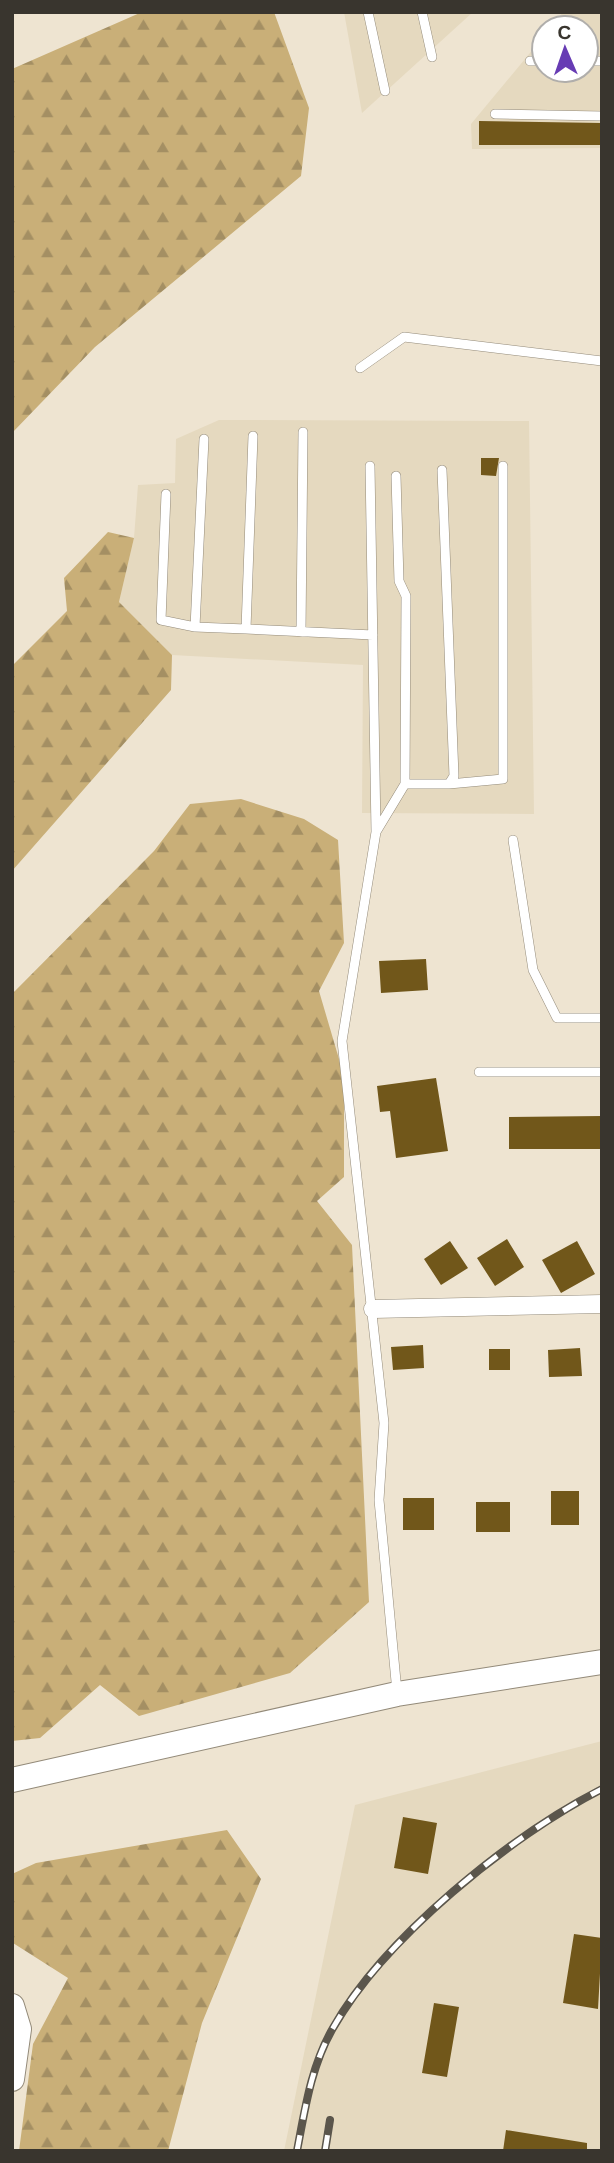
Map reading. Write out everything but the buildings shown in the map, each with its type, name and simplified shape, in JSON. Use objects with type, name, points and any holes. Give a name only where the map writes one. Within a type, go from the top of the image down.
[{"type":"main road","points":[[12,1780],[397,1694],[602,1662]]},
{"type":"main road","points":[[12,2006],[19,2029],[12,2079]]},
{"type":"street","points":[[373,1309],[602,1304]]},
{"type":"lane","points":[[368,12],[385,91]]},
{"type":"lane","points":[[422,12],[432,57]]},
{"type":"lane","points":[[495,114],[602,116]]},
{"type":"lane","points":[[360,368],[404,337],[602,361]]},
{"type":"lane","points":[[301,632],[303,432]]},
{"type":"lane","points":[[246,629],[253,436]]},
{"type":"lane","points":[[195,627],[204,439]]},
{"type":"lane","points":[[370,466],[376,832],[342,1041],[384,1423],[379,1500],[397,1694]]},
{"type":"lane","points":[[405,784],[449,784],[503,779],[503,466]]},
{"type":"lane","points":[[442,470],[454,776],[449,784]]},
{"type":"lane","points":[[376,832],[405,784],[406,596],[399,581],[396,476]]},
{"type":"lane","points":[[166,494],[161,620],[195,627],[373,635]]},
{"type":"lane","points":[[513,840],[533,970],[557,1018],[602,1018]]},
{"type":"lane","points":[[479,1072],[602,1072]]},
{"type":"shaded area","points":[[344,12],[473,12],[362,113]]},
{"type":"shaded area","points":[[602,12],[602,148],[472,149],[471,124],[530,53],[530,84],[600,84],[600,14],[561,14]]},
{"type":"shaded area","points":[[219,420],[529,421],[534,814],[362,813],[363,665],[172,655],[119,602],[134,538],[138,485],[175,483],[176,439]]},
{"type":"shaded area","points":[[602,1741],[602,2151],[284,2151],[355,1805]]},
{"type":"green space","points":[[142,12],[274,12],[309,108],[301,176],[95,347],[12,433],[12,69]]},
{"type":"green space","points":[[108,532],[134,538],[119,602],[172,655],[171,690],[12,871],[12,666],[67,611],[64,578]]},
{"type":"green space","points":[[241,799],[304,819],[338,840],[344,943],[319,991],[344,1076],[344,1177],[317,1201],[352,1245],[369,1602],[290,1673],[139,1716],[100,1685],[40,1738],[12,1741],[12,994],[154,851],[190,804]]},
{"type":"green space","points":[[227,1830],[261,1879],[202,2023],[168,2151],[19,2151],[33,2044],[68,1978],[13,1943],[12,1874],[36,1863]]},
{"type":"railway","points":[[297,2151],[310,2088],[325,2042],[355,1994],[384,1959],[452,1892],[490,1862],[566,1809],[602,1789]]},
{"type":"railway","points":[[325,2151],[330,2120]]}]
